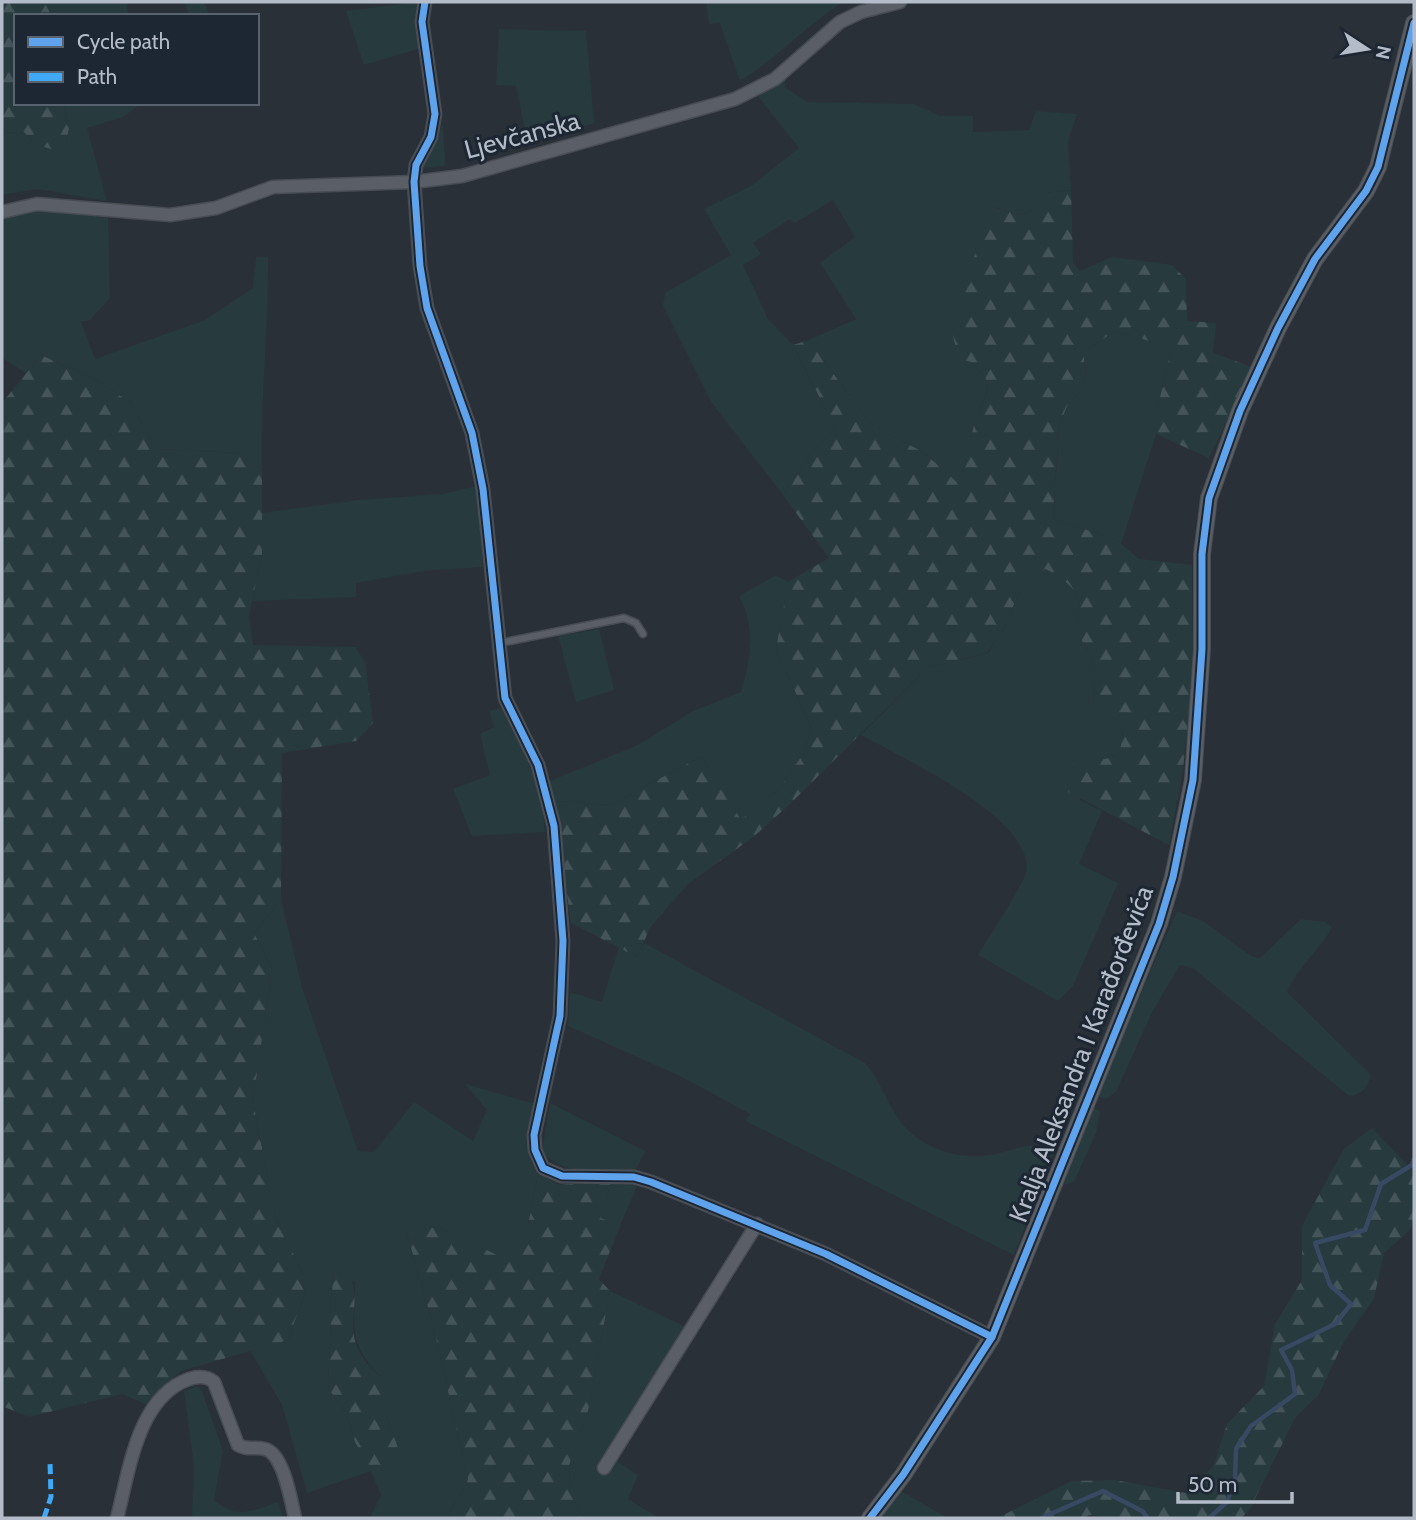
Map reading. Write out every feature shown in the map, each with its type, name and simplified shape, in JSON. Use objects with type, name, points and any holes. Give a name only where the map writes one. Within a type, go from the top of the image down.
[{"type":"street","points":[[425,2],[422,22],[435,114],[431,137],[416,165],[414,182],[420,265],[427,308],[472,433],[483,489],[505,698],[538,765],[554,826],[563,941],[561,1016],[534,1135],[539,1162],[543,1168],[562,1176],[622,1177],[651,1182],[826,1254],[992,1337]]},
{"type":"street","name":"Ljevčanska","points":[[2,212],[37,204],[170,215],[209,210],[273,187],[414,182],[461,176],[715,107],[775,79],[840,22],[861,12],[901,2]]},
{"type":"street","name":"Kralja Aleksandra I Karađorđevića","points":[[870,1518],[910,1464],[992,1337],[1158,924],[1173,877],[1193,780],[1202,649],[1202,554],[1209,498],[1240,411],[1278,328],[1315,259],[1366,191],[1378,167],[1414,23]]},
{"type":"street","points":[[604,1468],[757,1224]]},
{"type":"street","points":[[117,1518],[146,1420],[158,1403],[175,1387],[184,1381],[209,1377],[214,1382],[238,1444],[248,1449],[264,1449],[278,1459],[295,1518]]},
{"type":"lane","points":[[498,643],[624,618],[636,622],[643,634]]},
{"type":"green space","points":[[2,2],[44,2],[51,14],[14,14],[14,105],[63,105],[69,128],[66,142],[54,150],[35,144],[24,132],[2,133]]},
{"type":"green space","points":[[44,2],[127,2],[128,14],[51,14]]},
{"type":"green space","points":[[185,2],[204,2],[209,14],[188,14]]},
{"type":"green space","points":[[418,2],[418,49],[364,65],[346,11]]},
{"type":"green space","points":[[706,2],[843,2],[740,81],[720,23],[709,24]]},
{"type":"green space","points":[[499,29],[586,31],[594,123],[528,144],[516,86],[496,85]]},
{"type":"green space","points":[[784,76],[786,88],[807,102],[914,104],[940,116],[973,116],[973,132],[1029,130],[1036,111],[1077,114],[1068,141],[1071,190],[1038,194],[1034,209],[1023,215],[993,207],[952,331],[971,362],[986,379],[987,393],[974,425],[959,485],[923,452],[876,427],[862,413],[809,340],[856,319],[820,263],[855,237],[833,200],[795,223],[790,219],[753,243],[761,254],[743,265],[768,319],[793,345],[835,428],[814,449],[783,495],[712,403],[663,305],[665,293],[731,255],[704,209],[751,186],[799,148],[756,94]]},
{"type":"green space","points":[[63,105],[139,105],[123,117],[87,128],[107,201],[37,189],[2,195],[2,133],[24,132],[35,144],[66,142],[69,128]]},
{"type":"green space","points":[[443,124],[445,166],[422,168]]},
{"type":"green space","points":[[1071,190],[1073,263],[1080,271],[1112,257],[1172,265],[1186,279],[1187,321],[1216,323],[1213,353],[1252,367],[1209,458],[1156,434],[1156,414],[1171,351],[1163,345],[1115,331],[1084,352],[1085,387],[1067,406],[1059,427],[1053,519],[1115,539],[1139,559],[1192,565],[1193,676],[1183,769],[1169,845],[1068,792],[1074,759],[1097,761],[1119,755],[1123,733],[1115,719],[1092,706],[1096,666],[1076,630],[1080,609],[1076,593],[1046,569],[1025,584],[1003,629],[987,653],[927,668],[789,805],[752,838],[688,884],[651,926],[637,957],[571,923],[554,801],[610,805],[702,756],[741,820],[778,790],[806,750],[811,727],[776,649],[788,582],[829,558],[783,495],[814,449],[835,428],[793,345],[809,340],[862,413],[876,427],[923,452],[959,484],[974,425],[987,393],[986,379],[971,362],[958,358],[952,331],[987,214],[992,207],[1023,215],[1034,209],[1037,194]]},
{"type":"green space","points":[[38,209],[108,214],[110,298],[90,320],[81,322],[95,359],[205,320],[253,288],[256,257],[268,257],[262,470],[237,453],[156,449],[130,402],[94,379],[41,355],[26,373],[2,358],[2,218]]},
{"type":"green space","points":[[1115,331],[1164,345],[1171,351],[1156,414],[1156,434],[1121,544],[1115,539],[1053,519],[1059,427],[1067,406],[1085,387],[1084,352]]},
{"type":"green space","points":[[41,355],[94,379],[130,402],[156,449],[237,453],[262,470],[262,555],[249,615],[253,645],[355,647],[365,662],[373,723],[356,741],[282,753],[281,899],[254,933],[272,969],[253,1101],[275,1216],[308,1284],[288,1340],[181,1371],[146,1404],[122,1394],[29,1417],[2,1406],[2,403]]},
{"type":"green space","points":[[477,486],[483,567],[423,571],[356,583],[356,597],[252,601],[262,555],[262,513],[358,500],[442,494]]},
{"type":"green space","points":[[1046,568],[1064,580],[1079,600],[1076,630],[1096,666],[1092,705],[1115,719],[1123,732],[1119,755],[1097,761],[1080,800],[1102,811],[1079,864],[1118,883],[1073,986],[1058,1001],[978,955],[1026,872],[1023,852],[1010,831],[962,792],[861,735],[927,668],[988,653],[1025,584],[1037,572]]},
{"type":"green space","points":[[776,575],[788,582],[776,649],[811,727],[806,750],[778,790],[741,821],[702,756],[610,805],[554,801],[550,781],[638,745],[693,711],[741,692],[747,668],[750,632],[739,596]]},
{"type":"green space","points":[[599,629],[614,690],[576,702],[558,636]]},
{"type":"green space","points":[[501,708],[524,752],[536,783],[545,832],[472,836],[453,789],[490,775],[480,734],[494,727],[489,711]]},
{"type":"green space","points":[[281,899],[302,987],[358,1151],[374,1152],[414,1102],[473,1141],[487,1110],[465,1084],[535,1104],[527,1147],[538,1174],[520,1267],[439,1227],[406,1231],[434,1329],[468,1480],[447,1518],[370,1518],[381,1495],[371,1471],[307,1493],[282,1405],[250,1350],[288,1340],[308,1284],[275,1216],[253,1101],[272,969],[254,933]],"holes":[[[333,1269],[355,1282],[356,1337],[365,1358],[386,1382],[386,1415],[401,1456],[355,1442],[347,1415],[328,1388]]]},
{"type":"green space","points":[[1177,911],[1203,921],[1251,956],[1260,958],[1301,919],[1325,922],[1332,927],[1287,992],[1371,1075],[1364,1090],[1349,1096],[1194,969],[1180,965],[1152,1012],[1116,1092],[1106,1099],[1096,1096]]},
{"type":"green space","points":[[644,943],[865,1063],[901,1123],[916,1137],[933,1147],[953,1154],[973,1156],[993,1155],[1036,1145],[1055,1149],[1014,1255],[746,1121],[750,1114],[682,1077],[568,1026],[570,992],[602,1002],[619,947],[637,957]]},
{"type":"green space","points":[[550,1103],[645,1151],[635,1172],[585,1171],[562,1166],[551,1160],[542,1151]]},
{"type":"green space","points":[[1093,1108],[1100,1111],[1096,1133],[1074,1182],[1064,1185]]},
{"type":"green space","points":[[1372,1128],[1414,1172],[1414,1220],[1409,1231],[1384,1253],[1374,1298],[1343,1343],[1319,1394],[1295,1418],[1249,1511],[1241,1518],[1121,1518],[1089,1515],[1085,1518],[997,1518],[1072,1481],[1115,1480],[1185,1493],[1213,1467],[1227,1424],[1264,1386],[1275,1324],[1302,1280],[1302,1226],[1344,1149]]},
{"type":"green space","points":[[538,1174],[560,1185],[611,1181],[601,1218],[620,1226],[599,1279],[610,1291],[588,1411],[569,1465],[570,1491],[582,1518],[447,1518],[468,1480],[434,1329],[406,1230],[439,1227],[520,1266]]},
{"type":"green space","points":[[611,1181],[638,1184],[620,1226],[601,1219]]},
{"type":"green space","points":[[333,1269],[346,1271],[351,1279],[355,1294],[353,1327],[358,1350],[386,1382],[386,1415],[401,1456],[399,1465],[368,1465],[355,1442],[347,1415],[328,1388]]},
{"type":"green space","points":[[610,1291],[686,1327],[597,1471],[605,1476],[615,1460],[638,1475],[628,1499],[659,1518],[582,1518],[570,1491],[569,1465],[588,1411]]},
{"type":"green space","points":[[201,1388],[223,1451],[214,1500],[237,1512],[252,1511],[278,1502],[283,1518],[192,1518],[194,1467],[184,1391]]},
{"type":"green space","points":[[899,1490],[948,1518],[878,1518]]},
{"type":"waterway","points":[[1209,1518],[1227,1502],[1235,1480],[1236,1449],[1251,1426],[1295,1394],[1292,1370],[1281,1350],[1335,1324],[1351,1304],[1330,1285],[1315,1243],[1365,1230],[1381,1184],[1412,1165],[1414,1159]]},
{"type":"waterway","points":[[1041,1518],[1103,1491],[1142,1511],[1148,1518]]},
{"type":"marked path","points":[[44,1518],[51,1497],[50,1461]]},
{"type":"cycle path","points":[[425,2],[422,22],[435,114],[431,137],[416,165],[414,182],[420,266],[427,308],[472,433],[483,489],[505,698],[538,765],[554,826],[563,941],[560,1016],[534,1135],[535,1150],[543,1168],[562,1176],[634,1177],[651,1182],[826,1254],[992,1337]]},
{"type":"cycle path","points":[[870,1518],[903,1475],[992,1337],[1159,924],[1173,877],[1193,780],[1202,649],[1202,554],[1209,498],[1240,411],[1278,328],[1315,259],[1366,191],[1378,167],[1414,23]]}]
